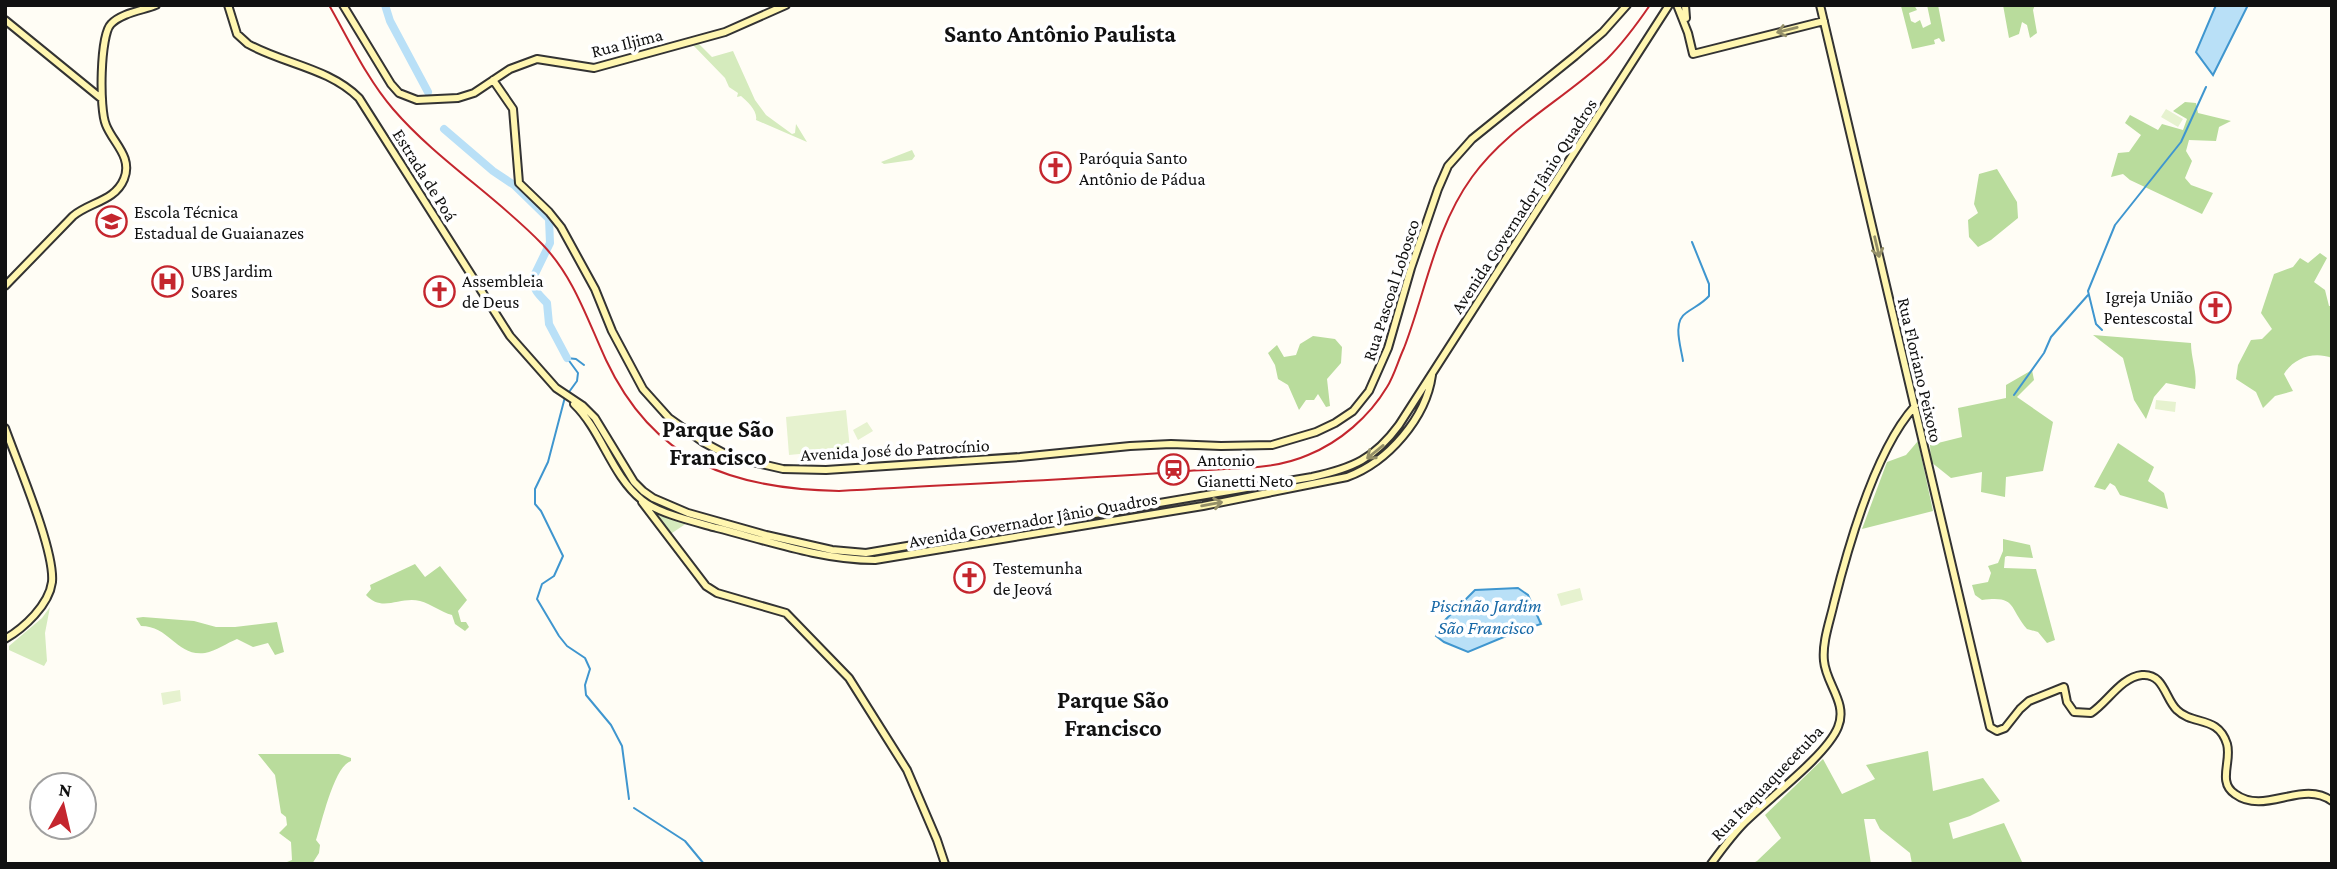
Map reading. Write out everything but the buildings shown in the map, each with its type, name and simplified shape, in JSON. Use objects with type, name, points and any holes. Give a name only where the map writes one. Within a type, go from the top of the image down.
[{"type":"main road","points":[[5,286],[73,216],[84,208],[111,197],[125,176],[126,160],[107,128],[102,99],[107,29],[115,20],[156,5]]},
{"type":"main road","name":"Estrada de Poá","points":[[228,5],[237,34],[248,44],[335,81],[351,89],[359,98],[510,336],[568,398]]},
{"type":"main road","name":"Rua Iljima","points":[[343,5],[396,90],[418,100],[468,95],[510,69],[537,59],[594,68],[725,32],[786,5]]},
{"type":"main road","name":"Rua Pascoal Lobosco","points":[[1114,447],[1171,444],[1272,445],[1316,432],[1353,411],[1369,391],[1381,368],[1428,217],[1448,166],[1495,120],[1603,32],[1627,5]]},
{"type":"main road","points":[[1677,5],[1688,33]]},
{"type":"main road","points":[[1685,5],[1693,54],[1824,21]]},
{"type":"main road","name":"Rua Floriano Peixoto","points":[[1821,5],[1989,725],[1994,730],[2003,729],[2029,701],[2064,687],[2071,708],[2078,713],[2087,714],[2131,679],[2140,675],[2151,676],[2163,687],[2180,713],[2208,722],[2224,736],[2228,750],[2226,782],[2234,794],[2253,801],[2315,793],[2332,801]]},
{"type":"main road","name":"Avenida Governador Jânio Quadros","points":[[872,556],[1054,520],[1312,477],[1367,459],[1386,443],[1416,399],[1668,6]]},
{"type":"main road","points":[[5,20],[102,99]]},
{"type":"main road","name":"Avenida José do Patrocínio","points":[[494,80],[510,104],[515,124],[519,183],[550,212],[561,227],[595,289],[612,331],[636,378],[659,410],[718,451],[762,466],[805,470],[905,466],[1114,447]]},
{"type":"main road","name":"Avenida Governador Jânio Quadros","points":[[831,552],[872,556],[1042,534],[1335,481],[1363,471],[1389,453],[1428,396],[1433,372]]},
{"type":"main road","points":[[568,398],[590,412],[635,482],[653,517],[710,590],[786,613],[845,673],[862,695],[907,770],[945,864]]},
{"type":"main road","points":[[568,398],[588,420],[629,486],[651,506],[691,521],[831,552]]},
{"type":"main road","points":[[1416,399],[1423,405]]},
{"type":"main road","name":"Rua Itaquaquecetuba","points":[[1711,864],[1743,823],[1826,746],[1838,728],[1841,714],[1839,701],[1824,660],[1831,617],[1847,552],[1883,457],[1915,406]]},
{"type":"main road","points":[[5,428],[47,548],[52,584],[46,599],[33,616],[5,639]]},
{"type":"main road","points":[[601,442],[609,441]]},
{"type":"main road","points":[[643,497],[688,513],[831,552]]},
{"type":"main road","points":[[1172,511],[1175,499]]},
{"type":"main road","points":[[1138,517],[1159,510],[1160,502]]},
{"type":"main road","points":[[651,506],[653,517]]},
{"type":"main road","points":[[1094,524],[1097,518],[1110,510]]},
{"type":"main road","points":[[1054,520],[1053,528],[1056,531]]},
{"type":"main road","points":[[1038,523],[1042,534]]},
{"type":"green space","points":[[1914,5],[1917,10],[1909,13],[1911,21],[1915,23],[1920,20],[1923,28],[1931,24],[1927,5],[1938,5],[1945,41],[1942,42],[1939,38],[1934,40],[1935,44],[1912,49],[1901,6]]},
{"type":"green space","points":[[2003,5],[2035,5],[2033,10],[2037,33],[2030,38],[2027,25],[2022,22],[2019,34],[2009,38]]},
{"type":"green space","points":[[698,43],[712,57],[733,51],[755,100],[766,115],[792,134],[795,133],[796,124],[807,142],[756,120],[749,103],[741,96],[737,97],[738,93],[729,87],[725,78],[692,44]]},
{"type":"green space","points":[[2185,102],[2196,103],[2198,113],[2231,121],[2219,127],[2216,141],[2189,140],[2186,151],[2192,161],[2185,178],[2191,185],[2213,193],[2202,214],[2130,180],[2123,174],[2111,177],[2118,153],[2129,152],[2141,135],[2125,123],[2130,115],[2158,130],[2162,124],[2183,130],[2187,119],[2173,111]]},
{"type":"green space","points":[[2166,109],[2183,119],[2178,127],[2161,117]]},
{"type":"green space","points":[[912,150],[915,156],[912,160],[884,164],[881,162]]},
{"type":"green space","points":[[1997,169],[2017,202],[2018,218],[1978,247],[1969,237],[1968,220],[1978,213],[1974,204],[1979,174]]},
{"type":"green space","points":[[2320,253],[2327,258],[2314,282],[2325,290],[2329,306],[2332,306],[2332,358],[2311,356],[2293,364],[2284,374],[2293,391],[2275,396],[2263,408],[2256,392],[2236,379],[2238,365],[2251,340],[2262,339],[2272,329],[2261,313],[2274,274],[2293,267],[2300,258],[2308,263]]},
{"type":"green space","points":[[2093,335],[2191,343],[2195,389],[2166,383],[2154,397],[2146,419],[2134,400],[2123,358]]},
{"type":"green space","points":[[1313,336],[1335,339],[1342,347],[1341,363],[1327,379],[1330,406],[1326,407],[1318,394],[1314,400],[1306,400],[1299,410],[1288,385],[1278,379],[1275,365],[1268,353],[1277,345],[1284,357],[1296,355],[1300,344]]},
{"type":"green space","points":[[2032,370],[2034,380],[2017,397],[2053,422],[2043,471],[2006,477],[2005,497],[1981,492],[1982,472],[1951,478],[1931,462],[1930,445],[1962,437],[1958,408],[2006,398],[2006,385]]},
{"type":"green space","points":[[2156,400],[2176,402],[2175,412],[2155,409]]},
{"type":"green space","points":[[846,410],[850,449],[789,455],[786,417]]},
{"type":"green space","points":[[867,422],[873,431],[858,440],[853,430]]},
{"type":"green space","points":[[1918,441],[1933,511],[1862,529],[1887,462],[1906,455]]},
{"type":"green space","points":[[2118,443],[2154,467],[2148,481],[2164,493],[2168,509],[2120,495],[2110,483],[2105,490],[2094,487]]},
{"type":"green space","points":[[660,513],[687,523],[669,535],[656,517]]},
{"type":"green space","points":[[2003,539],[2030,545],[2033,558],[2007,556],[2004,568],[2036,569],[2055,640],[2047,643],[2038,632],[2027,629],[2007,601],[1982,600],[1975,595],[1972,585],[1988,582],[1991,573],[1988,566],[1998,563],[2003,551]]},
{"type":"green space","points":[[415,564],[425,577],[440,566],[467,600],[458,611],[461,622],[466,622],[469,627],[465,631],[455,624],[452,615],[424,602],[413,600],[378,603],[366,595],[371,589],[370,585]]},
{"type":"green space","points":[[1580,588],[1583,600],[1561,606],[1557,594]]},
{"type":"green space","points":[[50,607],[45,633],[47,661],[44,666],[9,650],[9,646],[42,618]]},
{"type":"green space","points":[[136,618],[194,621],[216,627],[277,622],[284,652],[275,655],[268,643],[253,647],[237,639],[209,652],[195,653],[151,627],[141,626]]},
{"type":"green space","points":[[180,690],[181,701],[163,705],[161,693]]},
{"type":"green space","points":[[1928,751],[1933,791],[1983,778],[2000,801],[1949,823],[1953,839],[2004,823],[2023,864],[1912,864],[1910,853],[1880,829],[1875,819],[1864,819],[1871,864],[1751,864],[1781,838],[1765,815],[1823,759],[1842,794],[1875,779],[1866,765]]},
{"type":"green space","points":[[258,754],[339,754],[351,758],[339,773],[329,796],[316,840],[320,845],[319,853],[312,864],[282,864],[292,860],[291,842],[279,833],[287,825],[286,817],[281,813],[275,775]]},
{"type":"water","points":[[2216,5],[2248,5],[2213,75],[2196,52]]},
{"type":"water","name":"Piscinão Jardim São Francisco","points":[[1518,588],[1528,595],[1541,624],[1468,652],[1436,636],[1444,621],[1475,590]]},
{"type":"waterway","points":[[385,5],[390,21],[428,92]]},
{"type":"waterway","points":[[2102,330],[2096,324],[2088,291],[2115,225],[2181,142],[2206,87]]},
{"type":"waterway","points":[[444,129],[493,171],[514,185],[549,219],[550,243],[533,282],[537,292],[547,303],[549,324],[567,358]]},
{"type":"waterway","points":[[1683,361],[1679,322],[1686,313],[1709,296],[1709,284],[1692,242]]},
{"type":"waterway","points":[[2014,395],[2044,353],[2051,337],[2088,295]]},
{"type":"waterway","points":[[567,358],[578,373],[577,381],[569,392]]},
{"type":"waterway","points":[[567,358],[576,359],[584,365]]},
{"type":"waterway","points":[[565,397],[548,462],[535,489],[535,504],[563,556],[554,576],[542,584],[537,599],[567,646],[585,658],[590,669],[585,685],[586,695],[611,725],[622,746],[629,799]]},
{"type":"waterway","points":[[634,808],[685,841],[704,864]]},
{"type":"railway","points":[[329,5],[367,72],[393,109],[428,145],[542,244],[563,270],[625,395],[648,423],[673,446],[700,463],[731,476],[764,484],[839,491],[1249,468],[1280,464],[1320,450],[1363,418],[1389,383],[1412,326],[1440,238],[1459,197],[1472,177],[1518,129],[1607,59],[1650,5]]},
{"type":"place","name":"Paróquia Santo Antônio de Pádua","points":[[1056,168]]},
{"type":"place","name":"Escola Técnica Estadual de Guaianazes","points":[[111,222]]},
{"type":"place","name":"UBS Jardim Soares","points":[[168,281]]},
{"type":"place","name":"Assembleia de Deus","points":[[439,291]]},
{"type":"place","name":"Igreja União Pentescostal","points":[[2216,307]]},
{"type":"place","name":"Antonio Gianetti Neto","points":[[1174,470]]},
{"type":"place","name":"Testemunha de Jeová","points":[[970,578]]},
{"type":"district","name":"Santo Antônio Paulista","points":[[1060,33]]},
{"type":"district","name":"Parque São Francisco","points":[[718,442]]},
{"type":"district","name":"Parque São Francisco","points":[[1113,713]]}]
